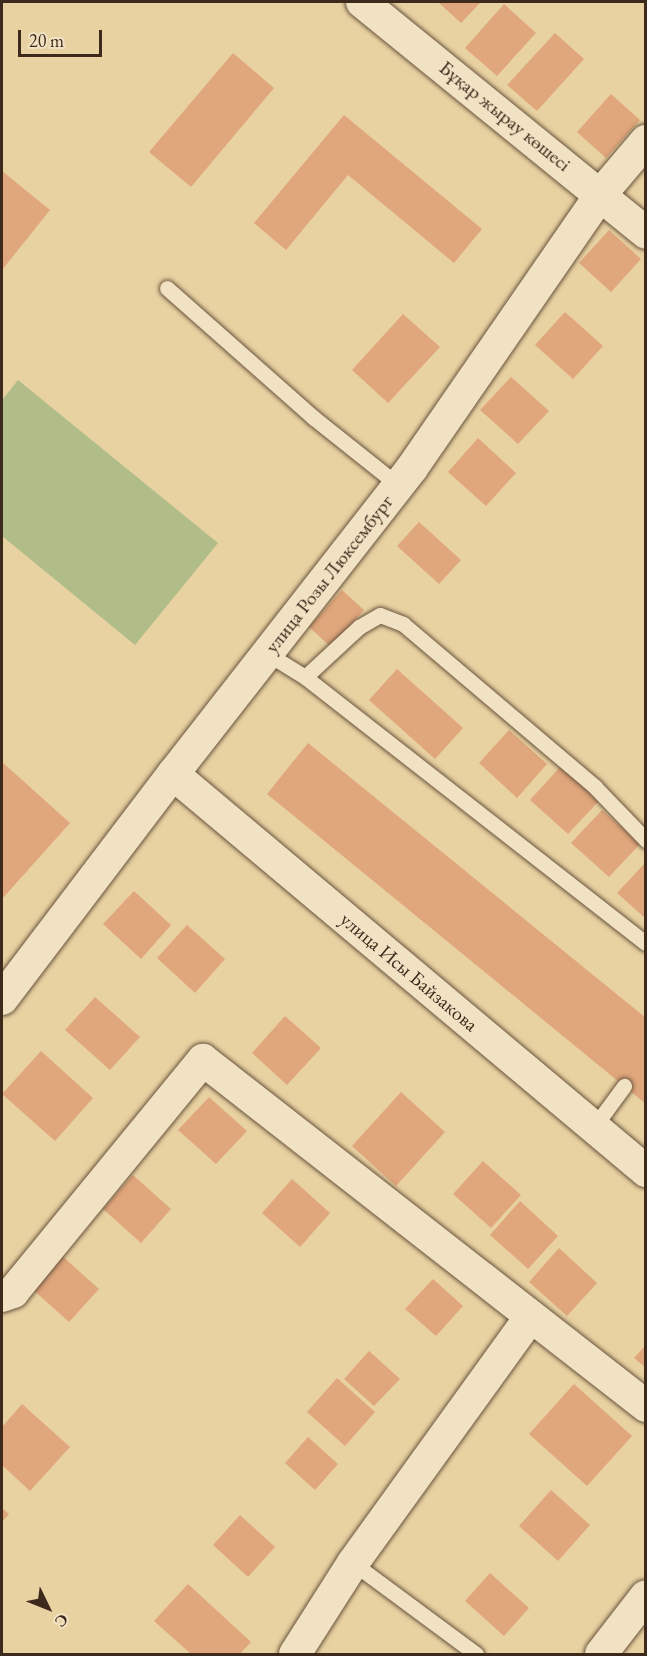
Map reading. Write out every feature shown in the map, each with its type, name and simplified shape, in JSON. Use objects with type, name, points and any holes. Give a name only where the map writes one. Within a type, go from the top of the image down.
[{"type":"street","name":"Бұқар жырау көшесі","points":[[362,2],[602,194],[645,233]]},
{"type":"street","name":"улица Розы Люксембург","points":[[2,999],[173,774],[398,485],[602,194],[645,141]]},
{"type":"street","name":"улица Исы Байзакова","points":[[173,774],[645,1171]]},
{"type":"street","points":[[2,1296],[13,1292],[203,1060],[645,1406]]},
{"type":"street","points":[[295,1654],[353,1563],[531,1316]]},
{"type":"street","points":[[602,1654],[645,1596]]},
{"type":"lane","points":[[167,288],[314,418],[398,485]]},
{"type":"lane","points":[[305,677],[359,627],[380,615],[403,624],[595,787],[645,840]]},
{"type":"lane","points":[[268,654],[305,677],[645,944]]},
{"type":"lane","points":[[594,1128],[624,1086]]},
{"type":"lane","points":[[353,1563],[476,1654]]},
{"type":"green space","points":[[18,380],[218,543],[135,645],[2,536],[2,400]]},
{"type":"building","points":[[438,2],[481,2],[461,23]]},
{"type":"building","points":[[504,4],[536,33],[497,76],[465,48]]},
{"type":"building","points":[[555,33],[584,59],[537,111],[507,85]]},
{"type":"building","points":[[233,53],[274,88],[191,187],[149,152]]},
{"type":"building","points":[[611,94],[640,120],[606,158],[577,132]]},
{"type":"building","points":[[344,115],[482,229],[454,263],[348,175],[286,250],[254,223]]},
{"type":"building","points":[[2,171],[50,210],[2,270]]},
{"type":"building","points":[[609,230],[641,259],[611,292],[579,263]]},
{"type":"building","points":[[565,312],[603,346],[573,379],[535,345]]},
{"type":"building","points":[[403,314],[440,347],[388,403],[352,370]]},
{"type":"building","points":[[511,377],[549,411],[518,444],[480,410]]},
{"type":"building","points":[[478,438],[516,473],[486,506],[448,472]]},
{"type":"building","points":[[419,522],[461,560],[439,584],[397,546]]},
{"type":"building","points":[[342,590],[364,610],[331,647],[309,627]]},
{"type":"building","points":[[397,669],[463,728],[435,759],[369,700]]},
{"type":"building","points":[[509,730],[547,764],[517,798],[479,763]]},
{"type":"building","points":[[308,743],[646,1018],[646,1104],[267,794]]},
{"type":"building","points":[[2,762],[70,823],[2,899]]},
{"type":"building","points":[[561,766],[599,801],[568,834],[530,800]]},
{"type":"building","points":[[602,810],[640,844],[609,877],[571,843]]},
{"type":"building","points":[[646,862],[646,919],[617,893]]},
{"type":"building","points":[[134,891],[171,925],[141,959],[103,924]]},
{"type":"building","points":[[187,925],[225,959],[195,993],[157,958]]},
{"type":"building","points":[[95,997],[140,1037],[110,1070],[65,1030]]},
{"type":"building","points":[[285,1016],[321,1048],[287,1085],[252,1053]]},
{"type":"building","points":[[41,1051],[93,1098],[55,1141],[2,1094]]},
{"type":"building","points":[[401,1092],[445,1132],[396,1186],[352,1146]]},
{"type":"building","points":[[209,1097],[247,1131],[216,1164],[178,1130]]},
{"type":"building","points":[[483,1161],[521,1195],[491,1228],[453,1194]]},
{"type":"building","points":[[133,1175],[171,1209],[141,1243],[103,1209]]},
{"type":"building","points":[[292,1179],[330,1213],[300,1247],[262,1213]]},
{"type":"building","points":[[520,1201],[558,1236],[528,1269],[490,1235]]},
{"type":"building","points":[[559,1248],[597,1283],[567,1316],[529,1282]]},
{"type":"building","points":[[61,1255],[99,1289],[69,1322],[31,1288]]},
{"type":"building","points":[[433,1279],[463,1306],[436,1336],[405,1309]]},
{"type":"building","points":[[646,1345],[646,1368],[634,1358]]},
{"type":"building","points":[[369,1351],[400,1379],[374,1406],[344,1379]]},
{"type":"building","points":[[337,1378],[375,1412],[345,1446],[307,1412]]},
{"type":"building","points":[[574,1384],[632,1436],[587,1486],[529,1434]]},
{"type":"building","points":[[22,1404],[70,1447],[30,1491],[2,1465],[2,1427]]},
{"type":"building","points":[[308,1437],[338,1464],[315,1490],[285,1463]]},
{"type":"building","points":[[551,1490],[590,1525],[558,1561],[519,1526]]},
{"type":"building","points":[[2,1508],[9,1514],[2,1522]]},
{"type":"building","points":[[240,1515],[275,1547],[248,1577],[213,1545]]},
{"type":"building","points":[[490,1573],[529,1608],[504,1636],[465,1601]]},
{"type":"building","points":[[188,1584],[251,1642],[240,1654],[191,1654],[154,1621]]}]
